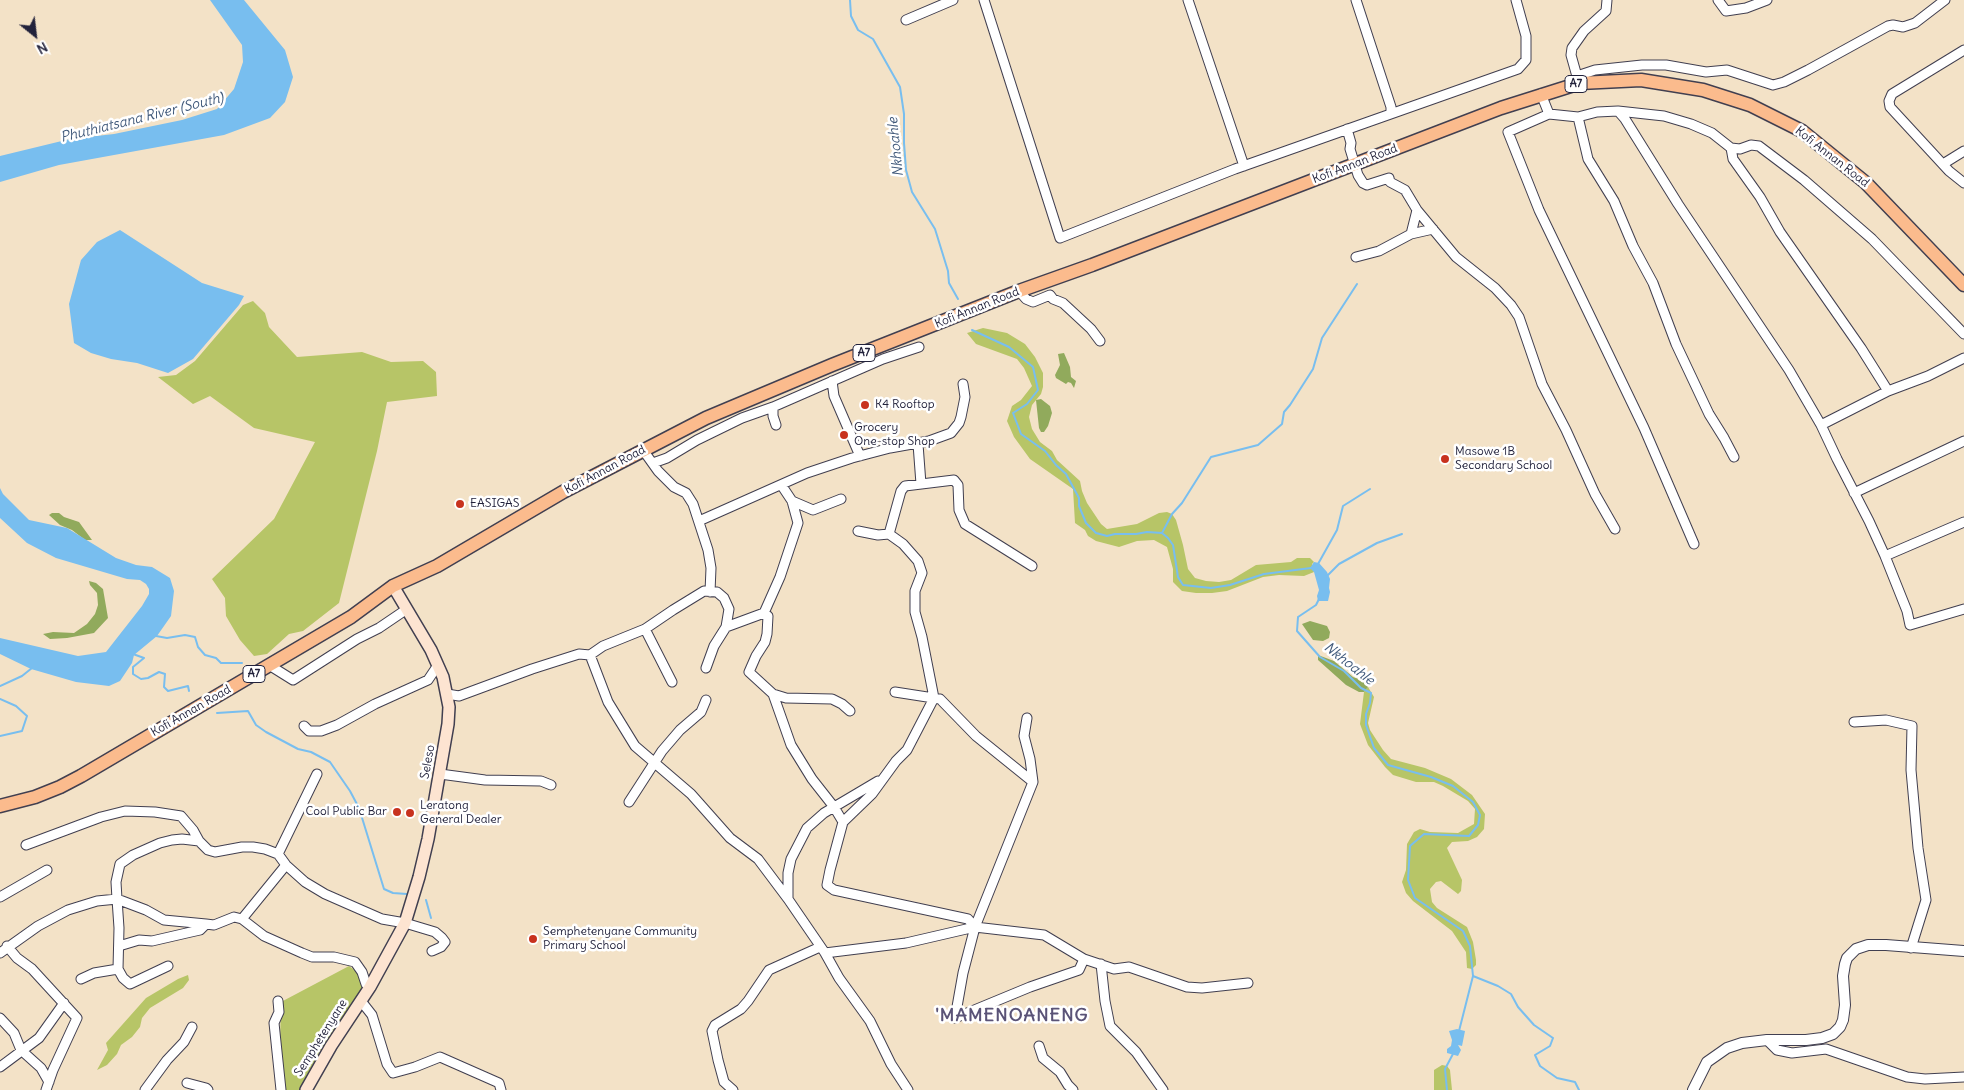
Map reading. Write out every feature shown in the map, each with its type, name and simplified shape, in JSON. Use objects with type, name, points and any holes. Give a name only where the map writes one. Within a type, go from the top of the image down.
[{"type":"main road","name":"Kofi Annan Road","points":[[0,806],[35,797],[60,787],[351,618],[393,586],[437,566],[563,492],[706,418],[882,353],[1019,292],[1578,80],[1641,80],[1703,90],[1750,105],[1802,131],[1866,183],[1964,285]]},
{"type":"main road","name":"Seleso","points":[[361,1001],[405,923],[422,868],[448,724],[449,707],[447,694],[438,665],[393,586]]},
{"type":"main road","name":"Semphetenyane","points":[[306,1090],[361,1001]]},
{"type":"street","points":[[906,20],[952,0]]},
{"type":"street","points":[[984,0],[1060,238],[1244,166],[1518,69],[1526,60],[1526,36],[1516,0]]},
{"type":"street","points":[[1188,0],[1244,166]]},
{"type":"street","points":[[1356,0],[1391,107],[1391,113]]},
{"type":"street","points":[[1607,0],[1606,11],[1584,31],[1572,48],[1571,55],[1578,80],[1595,70],[1642,65],[1666,65],[1706,72],[1726,70],[1773,84],[1784,82],[1888,26],[1903,27],[1915,23],[1945,0]]},
{"type":"street","points":[[1718,0],[1726,11],[1752,7],[1767,0]]},
{"type":"street","points":[[1964,50],[1892,94],[1889,101],[1890,107],[1943,164],[1964,183]]},
{"type":"street","points":[[1541,94],[1549,114]]},
{"type":"street","points":[[1694,544],[1644,428],[1539,210],[1508,132],[1549,114],[1578,117],[1597,112],[1618,112],[1664,116],[1691,124],[1712,133],[1731,148],[1740,149],[1750,145],[1759,146],[1804,180],[1872,239],[1964,334]]},
{"type":"street","points":[[1618,112],[1625,119],[1678,204],[1784,363],[1821,425],[1885,556],[1907,611],[1910,625],[1964,609]]},
{"type":"street","points":[[1578,117],[1583,146],[1588,159],[1614,202],[1653,283],[1676,344],[1709,414],[1734,457]]},
{"type":"street","points":[[1347,129],[1350,149],[1364,183],[1367,185],[1389,178],[1390,182],[1406,190],[1417,210],[1456,257],[1495,288],[1511,305],[1519,317],[1542,384],[1566,430],[1595,494],[1615,529]]},
{"type":"street","points":[[1731,148],[1733,159],[1760,197],[1780,232],[1861,348],[1888,391]]},
{"type":"street","points":[[1943,164],[1964,151]]},
{"type":"street","points":[[1411,234],[1417,210]]},
{"type":"street","points":[[1356,257],[1379,251],[1411,234],[1433,229]]},
{"type":"street","points":[[1019,292],[1026,299],[1033,302],[1050,295],[1053,299],[1063,303],[1100,341]]},
{"type":"street","points":[[652,463],[667,458],[697,440],[735,422],[832,381],[882,353],[919,346]]},
{"type":"street","points":[[1821,425],[1888,391],[1928,376],[1964,358]]},
{"type":"street","points":[[832,381],[834,396],[860,456]]},
{"type":"street","points":[[698,521],[807,474],[860,456],[918,444],[951,433],[959,423],[965,397],[963,384]]},
{"type":"street","points":[[773,407],[776,425]]},
{"type":"street","points":[[1854,493],[1964,441]]},
{"type":"street","points":[[918,444],[921,484]]},
{"type":"street","points":[[643,450],[658,471],[674,487],[686,493],[693,504],[708,550],[711,568],[710,592]]},
{"type":"street","points":[[889,534],[905,486],[954,480],[958,485],[959,510],[965,524],[1032,566]]},
{"type":"street","points":[[726,627],[764,613],[780,578],[798,524],[792,501],[782,486]]},
{"type":"street","points":[[792,501],[813,510],[842,499]]},
{"type":"street","points":[[1885,556],[1964,522]]},
{"type":"street","points":[[858,531],[878,536],[889,534],[903,544],[918,562],[922,573],[915,591],[915,612],[934,698],[907,750],[896,761],[872,794],[843,822],[828,884],[834,890],[968,919],[975,926]]},
{"type":"street","points":[[447,694],[459,696],[532,668],[579,654],[590,655],[603,646],[645,629],[704,591],[717,592],[729,609],[726,627],[714,646],[706,668]]},
{"type":"street","points":[[269,665],[293,680],[407,609]]},
{"type":"street","points":[[764,613],[768,616],[765,642],[749,672],[773,694],[791,745],[812,779],[843,822]]},
{"type":"street","points":[[645,629],[672,682]]},
{"type":"street","points":[[590,655],[608,702],[635,746],[691,794],[730,838],[758,859],[788,899],[838,978],[870,1021],[891,1064],[908,1090]]},
{"type":"street","points":[[304,726],[309,731],[321,731],[337,725],[375,704],[428,680],[438,665]]},
{"type":"street","points":[[895,692],[940,699],[976,736],[1034,782]]},
{"type":"street","points":[[773,694],[802,699],[832,699],[850,711]]},
{"type":"street","points":[[629,802],[654,763],[680,730],[700,712],[706,700]]},
{"type":"street","points":[[1027,718],[1024,736],[1034,782],[975,926],[963,973],[955,1018],[1030,987],[1079,970],[1084,959]]},
{"type":"street","points":[[1854,722],[1886,720],[1912,726],[1911,770],[1918,848],[1926,900],[1911,948]]},
{"type":"street","points":[[278,854],[317,774]]},
{"type":"street","points":[[440,774],[484,780],[541,781],[551,785]]},
{"type":"street","points":[[788,899],[788,873],[791,859],[807,828],[824,813],[886,775]]},
{"type":"street","points":[[26,845],[101,817],[126,811],[155,812],[180,816],[208,850],[216,852],[247,847],[265,849],[278,854],[286,865],[305,882],[325,894],[382,919],[430,930],[445,942],[444,945],[432,951]]},
{"type":"street","points":[[168,966],[130,984],[123,978],[118,969],[119,946],[116,882],[120,864],[133,854],[172,840],[199,841]]},
{"type":"street","points":[[242,919],[286,865]]},
{"type":"street","points":[[0,897],[47,870]]},
{"type":"street","points":[[48,1086],[77,1018],[32,969],[4,950],[45,922],[68,910],[97,901],[117,899],[141,908],[164,920],[214,925],[234,918],[242,919],[264,936],[312,957],[334,957],[355,962],[362,972],[366,984],[370,987]]},
{"type":"street","points":[[119,946],[139,940],[152,941],[200,930],[206,924]]},
{"type":"street","points":[[733,1090],[724,1082],[712,1031],[715,1025],[741,1008],[748,1001],[769,970],[822,950],[906,942],[975,926],[1044,935],[1084,959],[1114,969],[1129,967],[1187,987],[1202,988],[1248,983]]},
{"type":"street","points":[[1693,1090],[1707,1062],[1727,1048],[1742,1043],[1768,1040],[1806,1040],[1822,1038],[1833,1034],[1840,1027],[1843,1020],[1845,1005],[1843,976],[1847,958],[1856,950],[1868,945],[1886,945],[1964,951]]},
{"type":"street","points":[[1101,964],[1104,1001],[1110,1026],[1136,1052],[1163,1090]]},
{"type":"street","points":[[81,979],[94,973],[118,969]]},
{"type":"street","points":[[278,1001],[279,1012],[274,1023],[281,1090]]},
{"type":"street","points":[[361,1001],[372,1015],[387,1064],[393,1073],[415,1067],[440,1056],[499,1083],[501,1090]]},
{"type":"street","points":[[0,1067],[20,1050],[29,1047],[44,1033],[64,1003]]},
{"type":"street","points":[[0,1018],[14,1033],[20,1050],[41,1068],[48,1086]]},
{"type":"street","points":[[145,1090],[167,1060],[184,1042],[192,1027]]},
{"type":"street","points":[[1768,1040],[1777,1050],[1792,1053],[1826,1050],[1907,1077],[1925,1079],[1964,1078]]},
{"type":"street","points":[[1039,1046],[1043,1058],[1060,1072],[1073,1090]]},
{"type":"street","points":[[187,1083],[208,1090]]},
{"type":"green space","points":[[253,301],[265,313],[269,327],[297,357],[362,352],[391,362],[423,361],[436,372],[437,396],[387,402],[377,451],[339,603],[303,631],[289,634],[267,654],[254,656],[240,640],[226,616],[225,598],[212,579],[274,519],[315,442],[254,428],[210,396],[193,404],[158,377],[176,375],[195,361],[243,305]]},
{"type":"green space","points":[[983,328],[1007,333],[1025,344],[1035,357],[1043,373],[1043,387],[1041,394],[1032,405],[1029,417],[1032,429],[1040,442],[1052,451],[1057,460],[1080,481],[1087,503],[1101,524],[1107,529],[1137,524],[1159,513],[1167,512],[1172,514],[1176,520],[1188,569],[1195,578],[1206,581],[1219,582],[1231,580],[1256,565],[1291,562],[1297,558],[1310,558],[1314,562],[1312,564],[1314,572],[1304,576],[1279,575],[1263,577],[1227,591],[1196,593],[1182,591],[1173,582],[1173,569],[1167,547],[1154,540],[1137,541],[1119,547],[1096,541],[1088,536],[1085,530],[1075,523],[1073,489],[1030,459],[1014,437],[1007,421],[1012,406],[1021,400],[1032,386],[1024,368],[1017,359],[976,344],[967,333]]},
{"type":"green space","points":[[1064,353],[1070,367],[1071,377],[1076,381],[1074,388],[1071,383],[1068,382],[1066,384],[1056,378],[1055,375],[1060,365],[1058,354]]},
{"type":"green space","points":[[1041,399],[1050,406],[1052,413],[1044,432],[1041,432],[1039,428],[1036,400]]},
{"type":"green space","points":[[59,513],[64,517],[79,522],[92,540],[85,540],[72,530],[60,525],[49,515]]},
{"type":"green space","points":[[89,581],[96,583],[103,589],[108,618],[94,633],[50,639],[43,634],[53,632],[74,633],[87,624],[95,614],[98,605],[97,593]]},
{"type":"green space","points":[[1310,621],[1327,626],[1330,632],[1329,638],[1323,641],[1313,640],[1302,624]]},
{"type":"green space","points":[[1318,655],[1334,661],[1353,677],[1364,681],[1368,687],[1364,692],[1359,692],[1346,685],[1318,660]]},
{"type":"green space","points":[[1368,687],[1374,697],[1368,723],[1370,730],[1391,759],[1425,768],[1451,779],[1472,795],[1485,814],[1484,829],[1477,837],[1468,841],[1452,842],[1447,848],[1462,880],[1461,891],[1458,894],[1441,881],[1436,882],[1430,889],[1432,902],[1437,908],[1467,927],[1473,942],[1476,960],[1476,965],[1472,969],[1467,968],[1466,952],[1452,931],[1413,901],[1406,893],[1402,882],[1406,870],[1407,844],[1414,832],[1420,829],[1430,832],[1458,833],[1474,824],[1475,809],[1468,801],[1443,786],[1434,782],[1416,782],[1393,775],[1385,767],[1368,745],[1360,724],[1364,692]]},
{"type":"green space","points":[[349,966],[360,974],[365,987],[321,1049],[299,1090],[286,1090],[280,1043],[281,1002]]},
{"type":"green space","points":[[188,975],[189,980],[183,988],[150,1008],[142,1018],[140,1027],[132,1037],[121,1045],[117,1054],[107,1065],[97,1070],[108,1050],[106,1043],[146,998]]},
{"type":"green space","points":[[1442,1065],[1447,1066],[1450,1070],[1452,1090],[1434,1090],[1434,1070]]},
{"type":"water","points":[[210,0],[244,0],[285,50],[293,77],[285,102],[270,118],[224,135],[59,165],[0,182],[0,156],[70,139],[114,134],[182,120],[217,109],[234,89],[243,62],[242,45]]},
{"type":"water","points":[[120,230],[202,283],[244,296],[239,305],[193,359],[168,373],[137,363],[111,359],[91,353],[74,343],[69,304],[81,260],[97,242]]},
{"type":"water","points":[[0,488],[3,494],[29,520],[67,528],[116,558],[136,565],[152,567],[170,578],[174,591],[171,616],[157,636],[134,655],[132,663],[120,681],[109,686],[76,682],[31,669],[0,654],[0,638],[78,656],[106,652],[142,606],[149,594],[149,589],[140,580],[127,579],[56,558],[27,543],[0,518]]},
{"type":"water","points":[[1314,562],[1319,563],[1330,579],[1328,601],[1318,601],[1319,590],[1314,572],[1310,568]]},
{"type":"water","points":[[1457,1029],[1465,1031],[1462,1046],[1458,1045],[1461,1050],[1458,1056],[1447,1053],[1452,1040],[1449,1031]]},
{"type":"waterway","name":"Nkhoahle","points":[[850,0],[851,16],[858,30],[873,39],[900,87],[904,114],[906,170],[912,192],[935,229],[948,271],[949,283],[958,299]]},
{"type":"waterway","points":[[1162,533],[1172,514],[1182,503],[1211,457],[1258,445],[1282,424],[1284,412],[1313,369],[1322,338],[1357,284]]},
{"type":"waterway","name":"Nkhoahle","points":[[972,330],[1009,347],[1033,367],[1038,390],[1027,404],[1013,413],[1021,434],[1045,451],[1066,474],[1079,498],[1079,506],[1086,523],[1096,533],[1107,536],[1147,532],[1162,533],[1173,545],[1178,577],[1183,585],[1211,588],[1230,585],[1264,574],[1311,568]]},
{"type":"waterway","points":[[1318,564],[1337,530],[1343,506],[1370,489]]},
{"type":"waterway","points":[[1326,577],[1339,564],[1377,543],[1402,534]]},
{"type":"waterway","name":"Nkhoahle","points":[[1319,599],[1316,605],[1298,617],[1297,631],[1320,657],[1344,671],[1361,688],[1371,693],[1366,714],[1366,725],[1374,748],[1388,765],[1431,777],[1453,786],[1473,802],[1480,815],[1478,825],[1469,836],[1424,834],[1410,846],[1408,880],[1415,898],[1463,931],[1470,946],[1473,976],[1459,1031]]},
{"type":"waterway","points":[[156,636],[167,638],[185,635],[195,637],[198,647],[205,655],[216,658],[221,663],[242,663]]},
{"type":"waterway","points":[[133,654],[144,658],[133,667],[133,674],[141,679],[148,678],[159,672],[165,674],[164,687],[168,691],[188,686],[189,691]]},
{"type":"waterway","points":[[0,686],[22,676],[32,668]]},
{"type":"waterway","points":[[0,699],[16,706],[27,716],[22,731],[0,736]]},
{"type":"waterway","points":[[217,713],[248,711],[256,725],[266,732],[298,749],[311,752],[330,762],[359,808],[384,889],[393,893],[407,894]]},
{"type":"waterway","points":[[426,900],[431,918]]},
{"type":"waterway","points":[[1473,976],[1498,986],[1511,994],[1518,1007],[1534,1025],[1553,1038],[1550,1046],[1535,1055],[1540,1066],[1557,1078],[1575,1082],[1579,1090]]},
{"type":"waterway","name":"Nkhoahle","points":[[1447,1090],[1445,1069],[1454,1052]]},
{"type":"place","name":"K4 Rooftop","points":[[865,405]]},
{"type":"place","name":"Grocery One-stop Shop","points":[[844,435]]},
{"type":"place","name":"Masowe 1B Secondary School","points":[[1445,459]]},
{"type":"place","name":"EASIGAS","points":[[460,504]]},
{"type":"place","name":"Cool Public Bar","points":[[397,812]]},
{"type":"place","name":"Leratong General Dealer","points":[[410,813]]},
{"type":"place","name":"Semphetenyane Community Primary School","points":[[533,939]]},
{"type":"district","name":"'MAMENOANENG","points":[[1012,1016]]},
{"type":"water label","name":"Phuthiatsana River (South)","points":[[142,118]]}]
